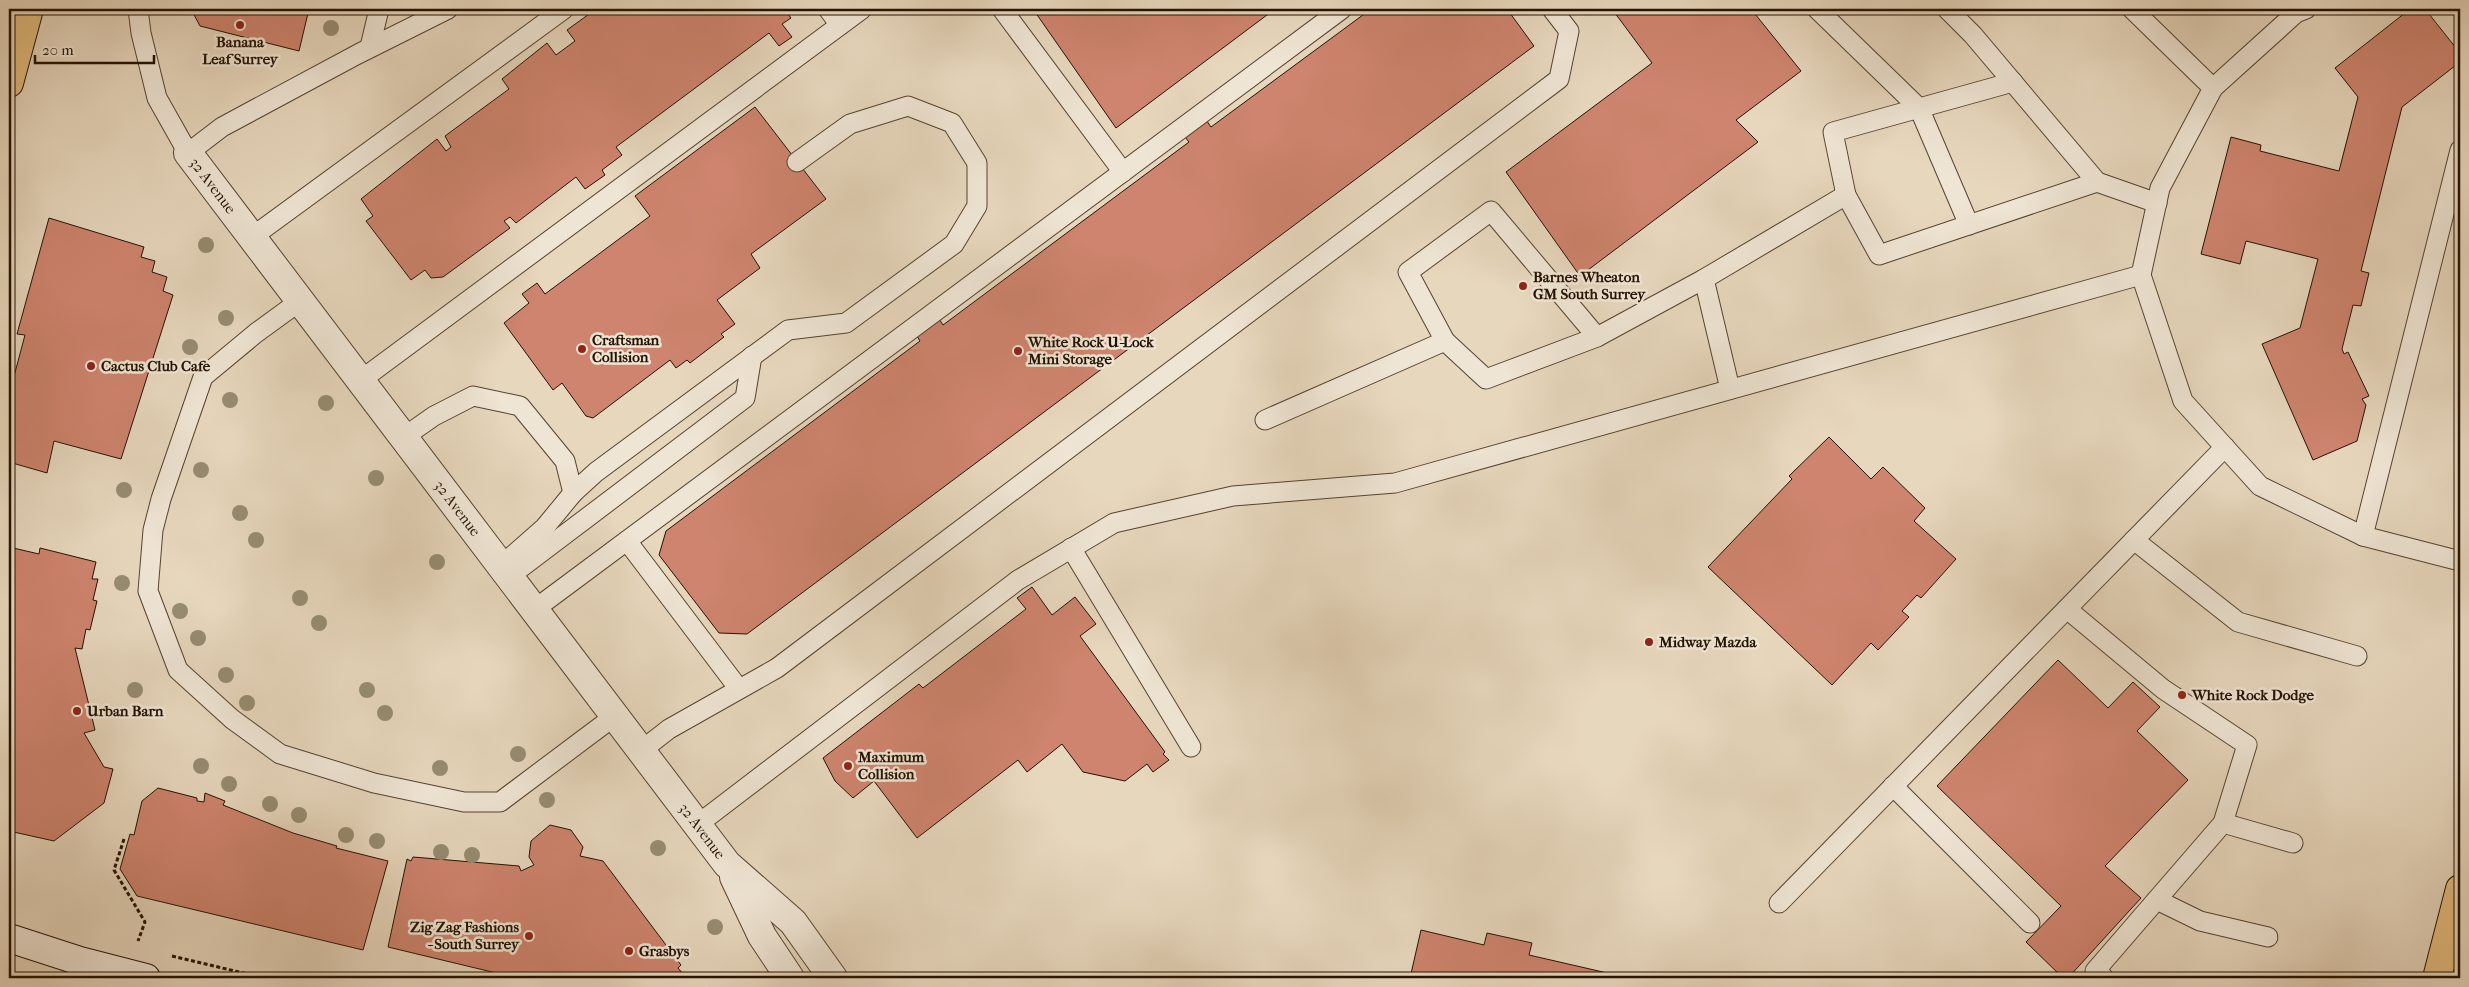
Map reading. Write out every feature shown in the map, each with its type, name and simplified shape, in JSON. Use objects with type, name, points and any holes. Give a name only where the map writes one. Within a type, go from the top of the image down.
[{"type":"main road","points":[[9,84],[29,9]]},
{"type":"main road","points":[[2437,978],[2460,889]]},
{"type":"street","name":"32 Avenue","points":[[188,153],[616,715],[727,864],[792,922],[833,978]]},
{"type":"street","name":"32 Avenue","points":[[727,864],[762,936],[790,978]]},
{"type":"street","points":[[9,938],[80,961],[146,978]]},
{"type":"lane","points":[[138,9],[141,33],[157,98],[188,153],[222,127],[370,48],[448,9]]},
{"type":"lane","points":[[370,48],[379,9]]},
{"type":"lane","points":[[252,237],[564,9]]},
{"type":"lane","points":[[828,9],[840,25]]},
{"type":"lane","points":[[361,380],[862,9]]},
{"type":"lane","points":[[1002,9],[1124,172]]},
{"type":"lane","points":[[535,609],[1342,9]]},
{"type":"lane","points":[[642,750],[669,730],[777,668],[1559,79],[1570,31],[1552,9]]},
{"type":"lane","points":[[1817,9],[1919,108],[1968,225]]},
{"type":"lane","points":[[1947,9],[1973,34],[2097,182],[2157,203]]},
{"type":"lane","points":[[2132,9],[2213,88]]},
{"type":"lane","points":[[2306,9],[2296,13],[2213,88],[2160,188],[2141,275],[2183,400],[2260,486],[2363,536],[2460,561]]},
{"type":"lane","points":[[2013,82],[1833,132],[1846,195],[1879,254],[2097,182]]},
{"type":"lane","points":[[506,571],[573,493],[596,472],[788,330],[846,323],[954,244],[977,206],[978,163],[952,122],[908,106],[850,124],[797,162]]},
{"type":"lane","points":[[2363,536],[2460,150]]},
{"type":"lane","points":[[1597,337],[1491,210],[1408,272],[1445,341],[1486,379],[1597,337],[1704,279],[1846,195]]},
{"type":"lane","points":[[697,825],[1018,580],[1114,523],[1232,496],[1395,483],[2141,275]]},
{"type":"lane","points":[[1704,279],[1730,389]]},
{"type":"lane","points":[[300,301],[256,333],[203,377],[160,499],[153,530],[148,591],[178,670],[232,720],[280,754],[374,783],[464,802],[500,802],[616,715]]},
{"type":"lane","points":[[1265,420],[1445,341]]},
{"type":"lane","points":[[506,571],[745,398],[752,356]]},
{"type":"lane","points":[[404,437],[434,416],[473,396],[520,406],[565,461],[573,493]]},
{"type":"lane","points":[[1779,903],[2225,446]]},
{"type":"lane","points":[[2134,540],[2238,622],[2357,656]]},
{"type":"lane","points":[[627,541],[739,689]]},
{"type":"lane","points":[[1071,548],[1191,747]]},
{"type":"lane","points":[[2066,608],[2163,690],[2247,745],[2223,823],[2095,971],[2104,978]]},
{"type":"lane","points":[[1893,786],[2030,923]]},
{"type":"lane","points":[[2223,823],[2293,843]]},
{"type":"lane","points":[[2157,900],[2200,921],[2268,937]]},
{"type":"path","points":[[124,840],[114,870],[145,922],[137,947]]},
{"type":"building","points":[[191,9],[309,9],[299,51],[200,26]]},
{"type":"building","points":[[596,9],[784,9],[791,18],[782,24],[792,37],[779,46],[769,33],[616,147],[622,155],[602,170],[605,175],[585,189],[576,177],[516,223],[510,217],[504,221],[510,228],[443,277],[431,278],[425,270],[411,280],[366,221],[373,216],[361,199],[437,139],[446,151],[451,147],[445,136],[509,89],[502,79],[547,43],[556,55],[575,41],[567,30]]},
{"type":"building","points":[[1033,9],[1275,9],[1116,128]]},
{"type":"building","points":[[1371,9],[1507,9],[1534,46],[747,634],[719,633],[659,555],[666,531],[920,341],[914,331],[936,314],[943,325],[1189,142],[1180,131],[1202,114],[1211,127]]},
{"type":"building","points":[[1612,9],[1751,9],[1801,71],[1736,120],[1758,142],[1580,276],[1506,172],[1652,63]]},
{"type":"building","points":[[2410,9],[2425,9],[2460,53],[2460,62],[2402,107],[2361,271],[2369,273],[2361,306],[2353,305],[2342,349],[2344,354],[2348,352],[2369,396],[2362,399],[2366,405],[2357,441],[2313,460],[2262,344],[2300,328],[2318,259],[2246,241],[2240,264],[2201,254],[2231,137],[2261,145],[2260,151],[2339,171],[2358,97],[2335,68]]},
{"type":"building","points":[[755,107],[826,199],[751,254],[760,268],[717,300],[735,324],[721,334],[724,337],[690,363],[687,360],[676,368],[670,360],[593,418],[586,416],[562,383],[553,390],[504,323],[529,303],[522,294],[537,283],[545,294],[650,216],[635,196]]},
{"type":"building","points":[[49,218],[144,247],[141,257],[155,261],[152,272],[167,277],[163,291],[173,295],[121,459],[54,441],[47,473],[9,462],[9,395],[25,335],[17,334]]},
{"type":"building","points":[[1829,437],[1871,479],[1883,467],[1925,508],[1914,521],[1956,559],[1921,598],[1917,595],[1902,611],[1909,617],[1878,650],[1871,643],[1832,685],[1708,567],[1792,479],[1789,476]]},
{"type":"building","points":[[9,547],[39,554],[40,548],[96,562],[92,579],[98,579],[93,600],[97,601],[90,630],[86,629],[82,649],[75,648],[95,730],[84,733],[104,767],[113,769],[104,803],[54,841],[9,831]]},
{"type":"building","points":[[1032,587],[1052,615],[1075,597],[1096,624],[1080,636],[1169,760],[1153,772],[1147,764],[1125,781],[1083,772],[1062,744],[1027,772],[1018,760],[917,838],[874,781],[853,798],[835,781],[823,758],[919,684],[923,688],[1026,609],[1017,598]]},
{"type":"building","points":[[2058,660],[2108,708],[2133,682],[2160,707],[2137,731],[2188,780],[2105,866],[2141,898],[2068,978],[2063,978],[2026,942],[2061,906],[1937,786]]},
{"type":"building","points":[[158,788],[197,798],[197,801],[204,802],[205,793],[225,801],[223,805],[293,833],[337,846],[336,848],[388,861],[363,950],[137,896],[120,869],[130,834],[134,835],[142,801]]},
{"type":"building","points":[[550,825],[571,830],[583,847],[580,856],[603,861],[681,965],[678,968],[684,975],[680,978],[517,978],[388,947],[407,859],[411,861],[413,857],[519,866],[521,871],[534,865],[529,857],[531,841]]},
{"type":"building","points":[[1421,930],[1484,945],[1487,933],[1532,943],[1529,955],[1629,978],[1410,978]]},
{"type":"place","name":"Banana Leaf Surrey","points":[[240,25]]},
{"type":"place","name":"Barnes Wheaton GM South Surrey","points":[[1523,286]]},
{"type":"place","name":"Craftsman Collision","points":[[582,349]]},
{"type":"place","name":"White Rock U-Lock Mini Storage","points":[[1018,351]]},
{"type":"place","name":"Cactus Club Cafe","points":[[91,366]]},
{"type":"place","name":"Midway Mazda","points":[[1649,642]]},
{"type":"place","name":"White Rock Dodge","points":[[2182,695]]},
{"type":"place","name":"Urban Barn","points":[[77,711]]},
{"type":"place","name":"Maximum Collision","points":[[848,766]]},
{"type":"place","name":"Zig Zag Fashions - South Surrey","points":[[529,936]]},
{"type":"place","name":"Grasbys","points":[[629,951]]}]
